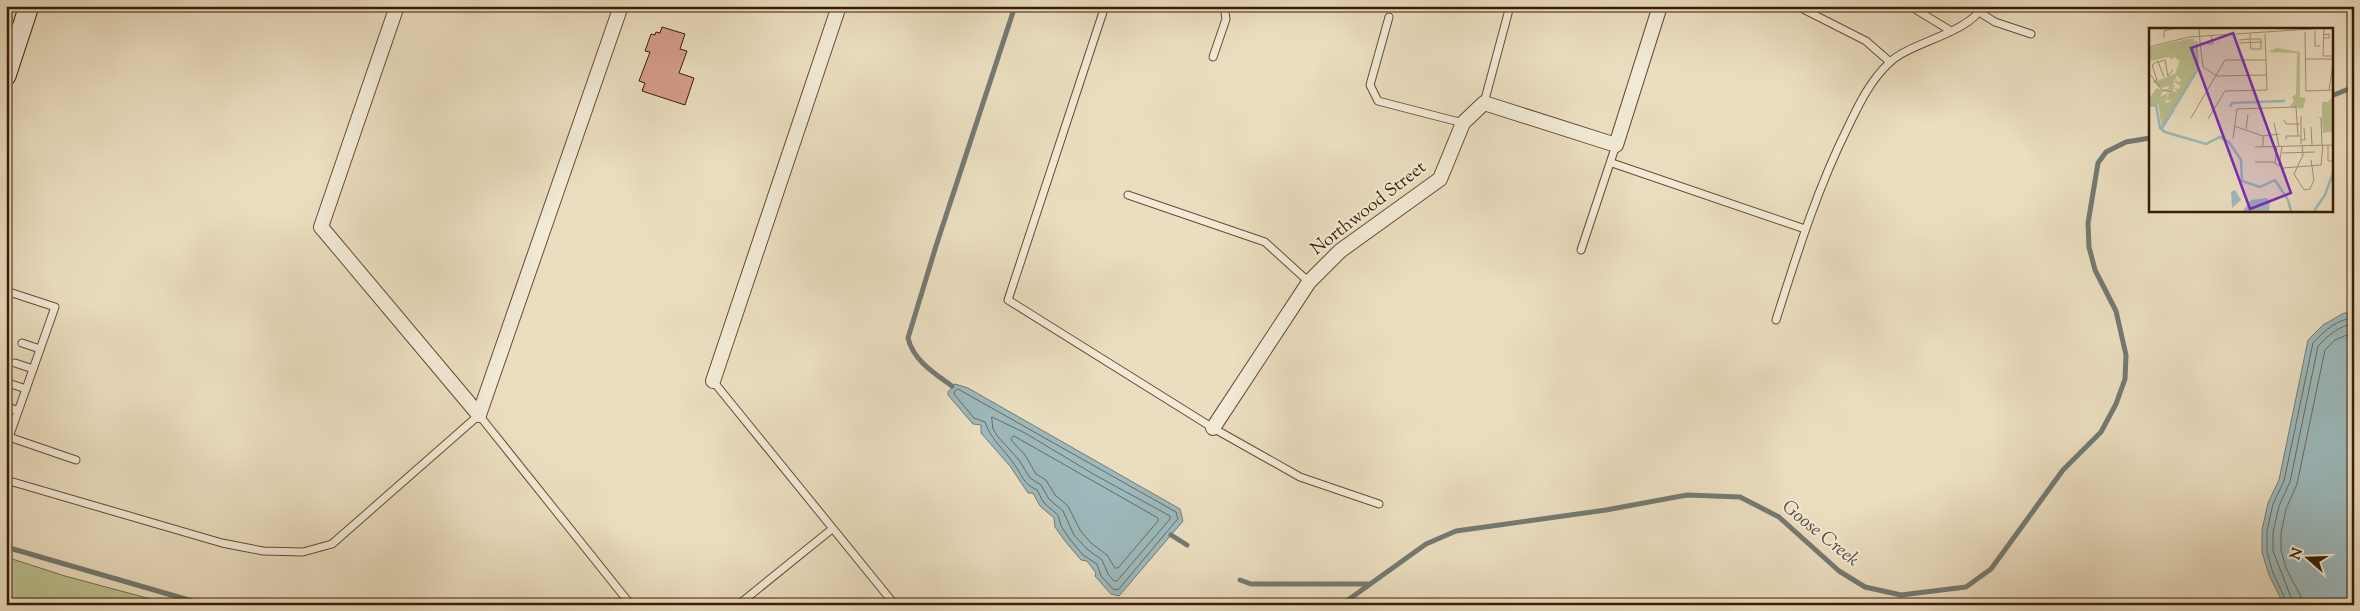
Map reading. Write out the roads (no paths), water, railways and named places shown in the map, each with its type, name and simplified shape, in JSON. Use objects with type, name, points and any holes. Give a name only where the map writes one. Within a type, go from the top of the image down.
[{"type":"main road","points":[[6,76],[28,6]]},
{"type":"street","points":[[397,6],[321,227],[480,415]]},
{"type":"street","points":[[480,415],[621,6]]},
{"type":"street","points":[[713,381],[839,6]]},
{"type":"street","points":[[1484,103],[1616,145],[1660,6]]},
{"type":"street","name":"Northwood Street","points":[[1212,428],[1309,282],[1340,251],[1440,179],[1462,123],[1484,103]]},
{"type":"lane","points":[[1105,6],[1008,300],[1212,428],[1300,477],[1379,504]]},
{"type":"lane","points":[[1213,57],[1226,19],[1224,6]]},
{"type":"lane","points":[[1484,103],[1510,6]]},
{"type":"lane","points":[[1797,6],[1866,41],[1890,62]]},
{"type":"lane","points":[[1910,6],[1951,31]]},
{"type":"lane","points":[[1776,320],[1805,228],[1832,158],[1865,92],[1890,62],[1951,31],[1981,9],[1995,22],[2031,34]]},
{"type":"lane","points":[[1389,17],[1370,85],[1378,100],[1462,123]]},
{"type":"lane","points":[[1582,250],[1616,145]]},
{"type":"lane","points":[[1612,162],[1805,228]]},
{"type":"lane","points":[[1128,195],[1265,242],[1309,282]]},
{"type":"lane","points":[[6,291],[55,307],[8,438],[76,460]]},
{"type":"lane","points":[[22,343],[40,349]]},
{"type":"lane","points":[[15,363],[33,369]]},
{"type":"lane","points":[[713,381],[895,605]]},
{"type":"lane","points":[[8,383],[26,389]]},
{"type":"lane","points":[[6,406],[18,411]]},
{"type":"lane","points":[[6,480],[222,543],[263,551],[303,552],[332,544],[480,415],[631,605]]},
{"type":"lane","points":[[738,605],[832,529]]},
{"type":"water","points":[[2344,313],[2354,313],[2354,605],[2284,605],[2269,575],[2262,552],[2262,530],[2268,503],[2279,480],[2308,340],[2323,325]]},
{"type":"water","points":[[955,384],[968,388],[1180,509],[1183,521],[1119,596],[1111,594],[1095,576],[1096,573],[1087,561],[1081,560],[1065,541],[1055,527],[1054,518],[1040,506],[1033,493],[1028,493],[1010,466],[981,433],[981,425],[973,424],[948,395],[948,392]]},
{"type":"waterway","points":[[952,386],[931,371],[919,359],[914,353],[908,338],[936,246],[1015,6]]},
{"type":"waterway","name":"Goose Creek","points":[[2332,96],[2354,87]]},
{"type":"waterway","name":"Goose Creek","points":[[1341,605],[1426,544],[1456,531],[1606,510],[1687,495],[1740,497],[1779,517],[1839,571],[1865,587],[1901,595],[1966,587],[1991,569],[2063,470],[2101,432],[2116,404],[2125,379],[2126,355],[2116,311],[2095,270],[2089,247],[2088,223],[2098,163],[2106,152],[2126,142],[2149,138]]},
{"type":"waterway","points":[[1171,535],[1187,545]]},
{"type":"waterway","points":[[6,547],[206,605]]},
{"type":"waterway","points":[[1240,580],[1251,584],[1368,584]]}]
